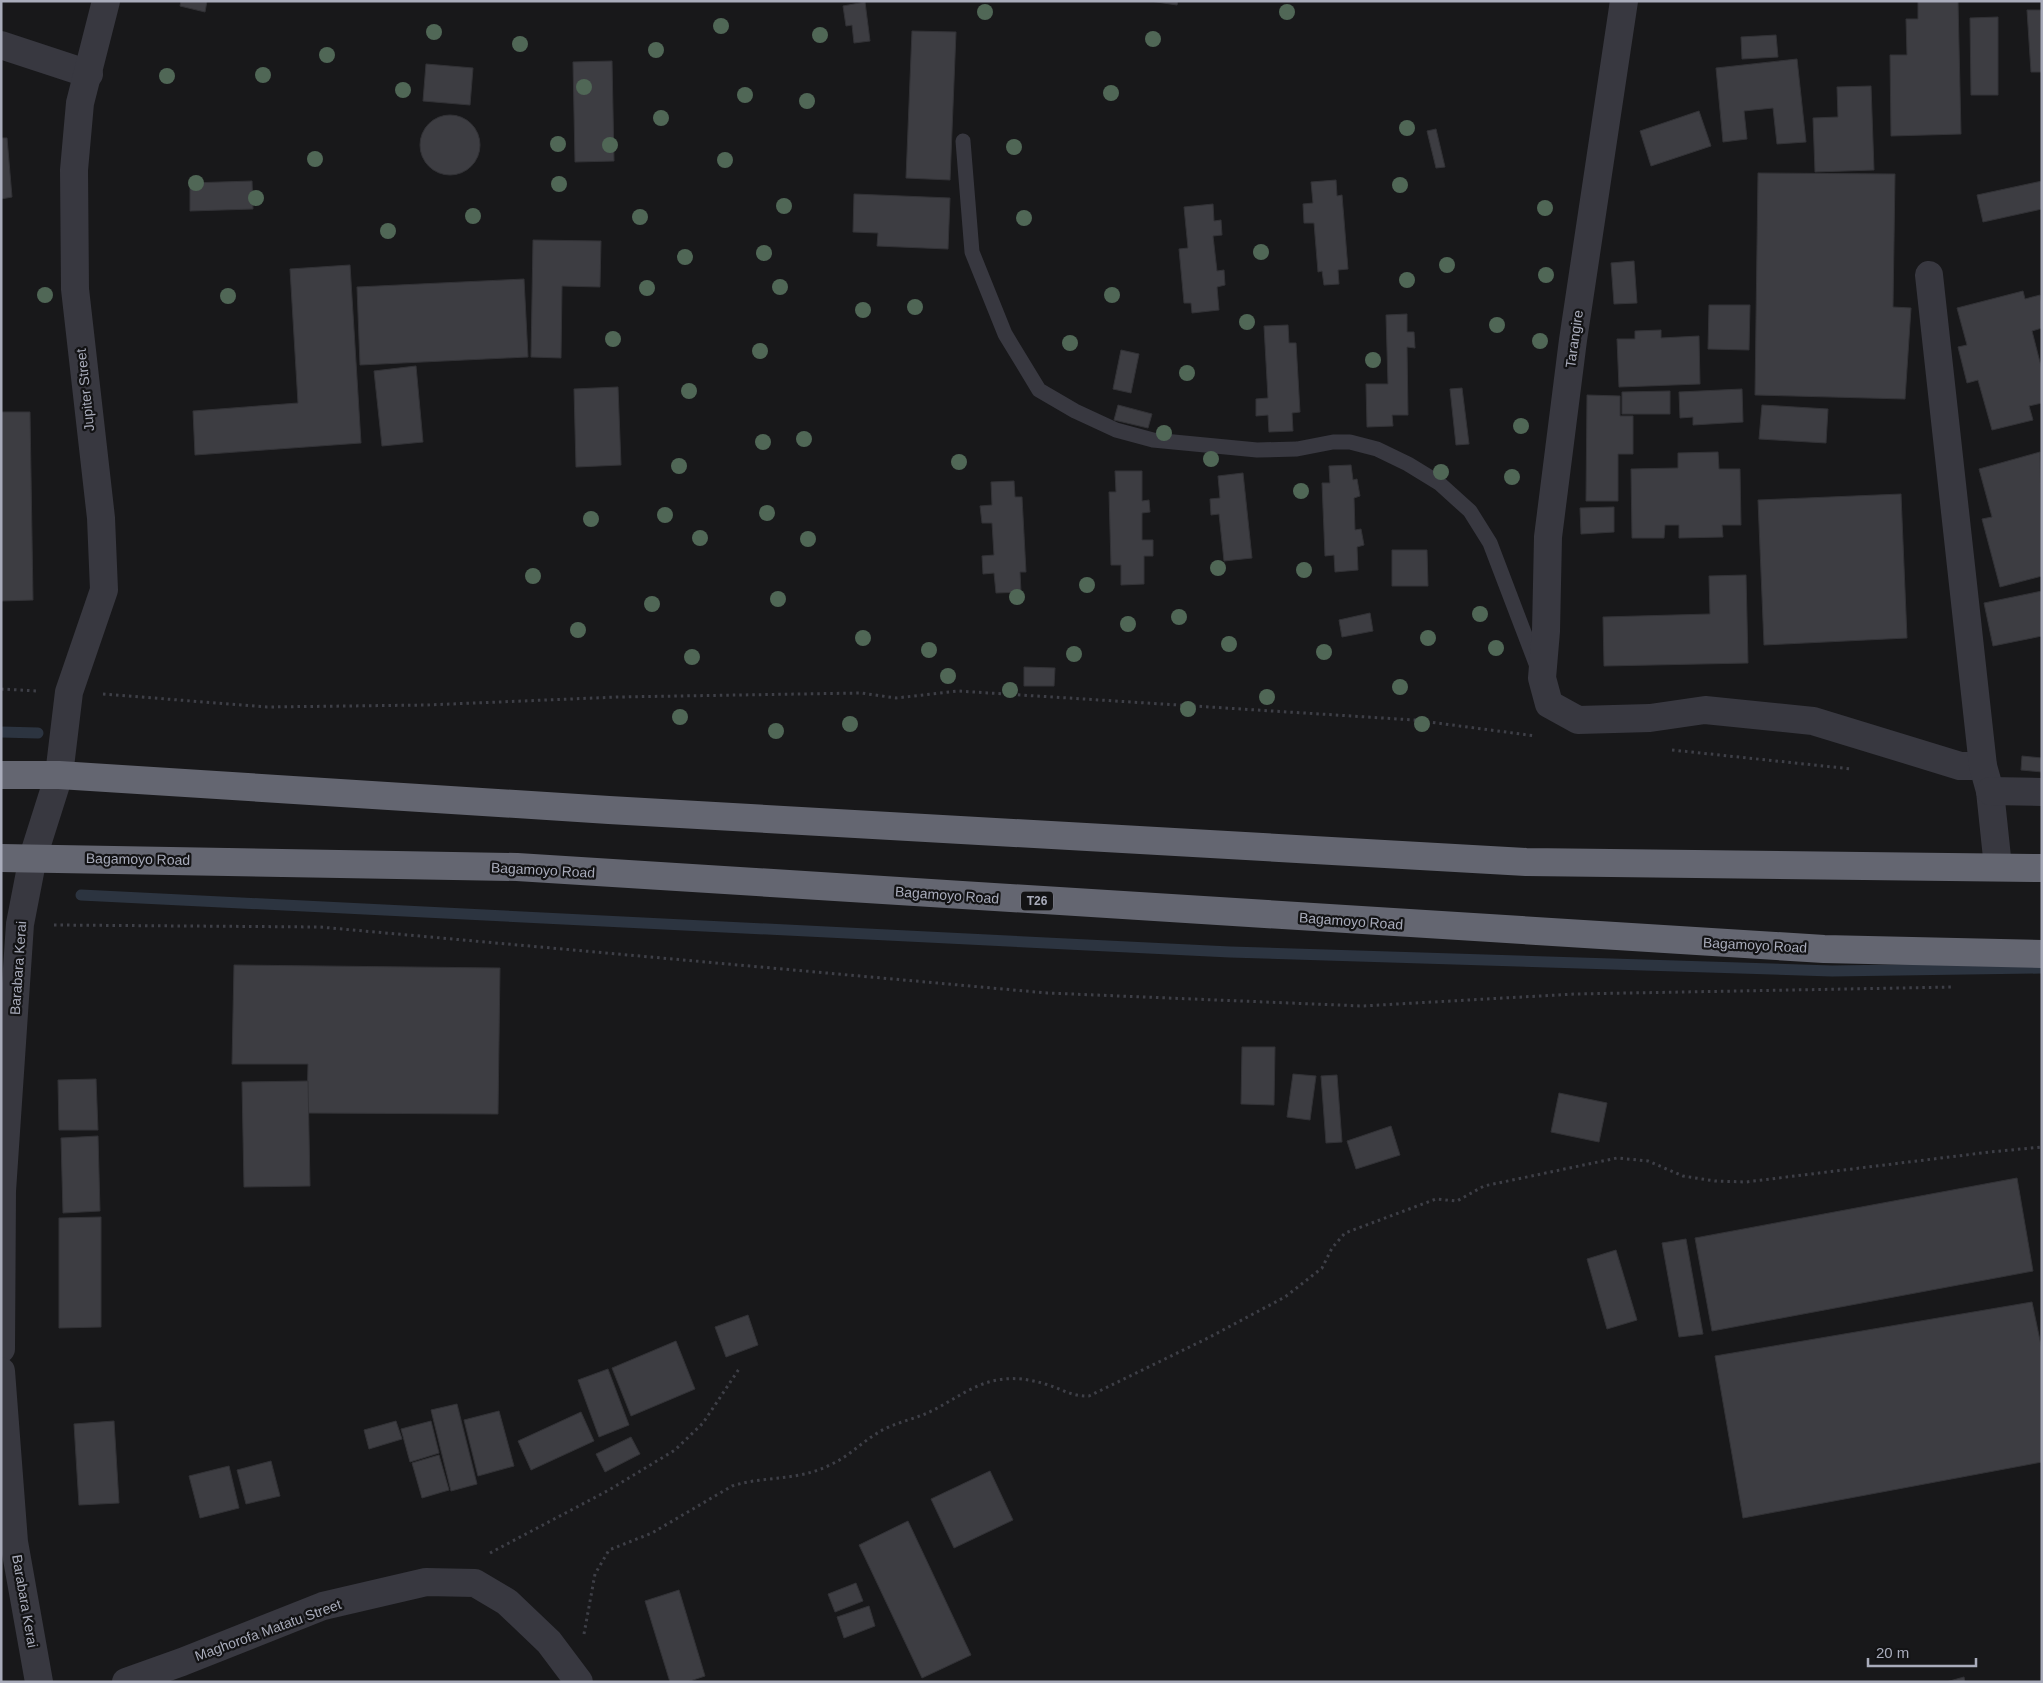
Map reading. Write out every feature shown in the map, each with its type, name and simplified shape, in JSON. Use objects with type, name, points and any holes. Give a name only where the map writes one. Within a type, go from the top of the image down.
[{"type":"highway","points":[[1,774],[59,775],[609,810],[1526,862],[2042,868]]},
{"type":"highway","name":"Bagamoyo Road","points":[[1,858],[33,857],[517,867],[1775,946],[2042,954]]},
{"type":"street","name":"Jupiter Street","points":[[59,775],[69,692],[104,590],[100,518],[75,289],[74,170],[80,103],[89,74],[106,1]]},
{"type":"street","name":"Tarangire","points":[[1624,1],[1575,331],[1548,537],[1546,631],[1542,678],[1549,704],[1578,720],[1650,718],[1705,710],[1803,720],[1960,766],[1987,778],[2042,792]]},
{"type":"street","points":[[1,45],[89,74]]},
{"type":"street","points":[[1929,275],[1998,867]]},
{"type":"street","name":"Barabara Kerai","points":[[1,1349],[2,1191],[20,924],[33,857],[59,775]]},
{"type":"street","name":"Barabara Kerai","points":[[1,1371],[14,1542],[40,1682]]},
{"type":"street","name":"Maghorofa Matatu Street","points":[[126,1682],[323,1606],[426,1582],[475,1583],[507,1602],[549,1642],[579,1680]]},
{"type":"lane","points":[[964,142],[972,252],[1005,334],[1039,390],[1075,411],[1116,430],[1153,440],[1256,450],[1297,449],[1333,442],[1350,442],[1377,449],[1408,464],[1439,483],[1470,512],[1485,535],[1542,678]]},
{"type":"path","points":[[1,689],[267,706],[427,705],[618,697],[861,693],[896,698],[958,691],[1414,720],[1545,737]]},
{"type":"path","points":[[1663,749],[1860,770]]},
{"type":"path","points":[[20,924],[320,927],[1047,993],[1362,1006],[1575,994],[1962,987]]},
{"type":"path","points":[[579,1680],[595,1574],[609,1550],[652,1533],[732,1486],[746,1482],[783,1480],[804,1475],[830,1465],[854,1452],[879,1432],[926,1413],[978,1385],[997,1380],[1020,1378],[1045,1384],[1079,1396],[1088,1396],[1208,1338],[1285,1297],[1322,1268],[1332,1248],[1345,1233],[1436,1199],[1457,1201],[1484,1186],[1618,1158],[1648,1161],[1683,1176],[1715,1181],[1746,1182],[2042,1147]]},
{"type":"path","points":[[439,1582],[532,1529],[610,1490],[675,1450],[702,1423],[739,1369]]},
{"type":"building","points":[[181,1],[207,1],[205,12],[180,6]]},
{"type":"building","points":[[1150,1],[1178,1],[1177,5]]},
{"type":"building","points":[[1918,1],[1958,1],[1961,134],[1891,136],[1890,55],[1907,55],[1906,19],[1918,19]]},
{"type":"building","points":[[865,2],[870,41],[854,43],[852,25],[846,26],[843,6]]},
{"type":"building","points":[[2027,10],[2042,10],[2042,72],[2031,72]]},
{"type":"building","points":[[1998,17],[1998,95],[1971,95],[1970,18]]},
{"type":"building","points":[[912,31],[956,32],[950,180],[906,178]]},
{"type":"building","points":[[1776,35],[1778,57],[1742,59],[1741,37]]},
{"type":"building","points":[[1797,59],[1806,142],[1777,144],[1773,108],[1744,111],[1747,139],[1723,142],[1716,68]]},
{"type":"building","points":[[612,61],[614,161],[575,162],[573,62]]},
{"type":"building","points":[[426,64],[473,68],[470,105],[423,101]]},
{"type":"building","points":[[1871,86],[1874,170],[1815,172],[1813,118],[1838,117],[1837,87]]},
{"type":"building","points":[[1699,111],[1711,146],[1651,166],[1640,131]]},
{"type":"building","points":[[450,115],[467,120],[475,128],[480,145],[475,162],[467,170],[450,175],[433,170],[425,162],[420,145],[425,128],[433,120]]},
{"type":"building","points":[[1436,129],[1445,167],[1436,168],[1427,131]]},
{"type":"building","points":[[1,138],[7,138],[12,197],[1,199]]},
{"type":"building","points":[[1758,173],[1895,174],[1893,307],[1911,308],[1905,399],[1755,395]]},
{"type":"building","points":[[1336,180],[1337,196],[1342,195],[1348,269],[1338,270],[1339,284],[1324,285],[1322,271],[1318,272],[1314,223],[1304,223],[1303,204],[1313,203],[1311,182]]},
{"type":"building","points":[[252,181],[253,209],[190,211],[190,183]]},
{"type":"building","points":[[2042,181],[2042,209],[1983,222],[1977,195]]},
{"type":"building","points":[[854,194],[950,198],[948,249],[877,246],[878,233],[853,232]]},
{"type":"building","points":[[1213,204],[1214,221],[1221,220],[1222,235],[1213,236],[1217,271],[1224,270],[1225,285],[1217,287],[1219,310],[1192,313],[1191,303],[1184,303],[1179,249],[1188,248],[1184,207]]},
{"type":"building","points":[[533,240],[601,241],[600,287],[562,286],[561,358],[531,357]]},
{"type":"building","points":[[1634,261],[1637,303],[1614,304],[1611,263]]},
{"type":"building","points":[[350,265],[361,443],[195,455],[193,411],[298,403],[290,269]]},
{"type":"building","points":[[524,279],[528,357],[360,365],[357,287]]},
{"type":"building","points":[[2023,291],[2025,299],[2040,295],[2042,304],[2042,328],[2032,331],[2042,370],[2042,403],[2029,406],[2033,420],[1992,430],[1978,380],[1967,383],[1958,347],[1967,345],[1957,308]]},
{"type":"building","points":[[1709,305],[1750,305],[1749,350],[1708,349]]},
{"type":"building","points":[[1407,314],[1407,332],[1414,332],[1415,348],[1407,347],[1408,415],[1392,415],[1393,426],[1367,427],[1366,384],[1388,384],[1386,315]]},
{"type":"building","points":[[1288,325],[1289,343],[1296,343],[1300,412],[1292,413],[1293,431],[1269,432],[1268,415],[1256,416],[1256,399],[1268,398],[1264,326]]},
{"type":"building","points":[[1661,330],[1661,338],[1699,336],[1700,384],[1619,387],[1617,339],[1635,339],[1635,331]]},
{"type":"building","points":[[1121,350],[1139,354],[1131,393],[1113,389]]},
{"type":"building","points":[[416,366],[423,442],[382,446],[374,371]]},
{"type":"building","points":[[618,387],[621,465],[576,467],[574,389]]},
{"type":"building","points":[[1462,388],[1469,444],[1456,445],[1450,389]]},
{"type":"building","points":[[1742,389],[1743,422],[1693,425],[1693,417],[1680,418],[1679,392]]},
{"type":"building","points":[[1670,391],[1670,414],[1622,414],[1622,392]]},
{"type":"building","points":[[1587,395],[1620,396],[1620,416],[1633,416],[1633,454],[1618,454],[1618,501],[1586,501]]},
{"type":"building","points":[[1118,405],[1152,414],[1148,428],[1114,420]]},
{"type":"building","points":[[1762,405],[1828,409],[1826,443],[1759,439]]},
{"type":"building","points":[[1,412],[30,412],[33,600],[1,601]]},
{"type":"building","points":[[1718,452],[1719,469],[1740,469],[1741,525],[1722,525],[1723,537],[1679,538],[1679,525],[1665,525],[1664,538],[1632,538],[1631,469],[1678,468],[1678,453]]},
{"type":"building","points":[[2040,452],[2042,576],[2000,587],[1982,519],[1992,517],[1979,469]]},
{"type":"building","points":[[1351,465],[1353,480],[1357,479],[1360,496],[1354,498],[1355,530],[1361,529],[1364,545],[1357,547],[1358,570],[1335,572],[1334,555],[1325,556],[1322,483],[1330,483],[1329,466]]},
{"type":"building","points":[[1115,471],[1142,471],[1142,501],[1149,500],[1150,512],[1142,513],[1142,540],[1153,540],[1153,556],[1144,556],[1144,584],[1121,585],[1121,565],[1111,565],[1109,492],[1116,492]]},
{"type":"building","points":[[1243,473],[1252,558],[1224,561],[1219,514],[1211,515],[1210,499],[1220,498],[1218,476]]},
{"type":"building","points":[[1014,481],[1015,497],[1022,497],[1026,572],[1020,572],[1021,592],[996,593],[994,573],[983,574],[982,556],[994,555],[992,523],[982,523],[980,506],[992,505],[991,482]]},
{"type":"building","points":[[1901,494],[1907,638],[1764,645],[1758,500]]},
{"type":"building","points":[[1614,507],[1614,532],[1581,534],[1580,508]]},
{"type":"building","points":[[1392,550],[1427,550],[1428,586],[1392,586]]},
{"type":"building","points":[[1746,575],[1748,663],[1604,666],[1603,617],[1710,614],[1709,576]]},
{"type":"building","points":[[2042,591],[2042,636],[1993,646],[1984,603]]},
{"type":"building","points":[[1370,613],[1373,631],[1342,637],[1339,620]]},
{"type":"building","points":[[1024,667],[1055,668],[1054,686],[1024,686]]},
{"type":"building","points":[[2022,756],[2042,758],[2042,772],[2021,770]]},
{"type":"building","points":[[234,965],[500,968],[498,1114],[307,1113],[308,1064],[232,1064]]},
{"type":"building","points":[[1242,1047],[1275,1047],[1274,1105],[1241,1104]]},
{"type":"building","points":[[1293,1074],[1316,1076],[1310,1120],[1287,1117]]},
{"type":"building","points":[[1337,1075],[1342,1142],[1326,1143],[1321,1076]]},
{"type":"building","points":[[96,1079],[98,1130],[59,1130],[58,1080]]},
{"type":"building","points":[[308,1081],[310,1186],[244,1187],[242,1082]]},
{"type":"building","points":[[1559,1093],[1607,1103],[1599,1142],[1551,1132]]},
{"type":"building","points":[[1391,1126],[1400,1155],[1356,1169],[1347,1141]]},
{"type":"building","points":[[98,1136],[100,1211],[63,1213],[61,1138]]},
{"type":"building","points":[[2017,1178],[2033,1271],[1712,1331],[1695,1238]]},
{"type":"building","points":[[101,1217],[101,1327],[59,1328],[59,1218]]},
{"type":"building","points":[[1686,1239],[1703,1334],[1679,1337],[1662,1243]]},
{"type":"building","points":[[1616,1250],[1637,1320],[1607,1329],[1587,1259]]},
{"type":"building","points":[[2032,1302],[2042,1350],[2042,1462],[1743,1518],[1715,1356]]},
{"type":"building","points":[[748,1315],[758,1345],[726,1357],[715,1327]]},
{"type":"building","points":[[676,1341],[695,1389],[631,1416],[612,1368]]},
{"type":"building","points":[[608,1369],[629,1425],[599,1437],[578,1380]]},
{"type":"building","points":[[457,1404],[477,1484],[451,1491],[431,1410]]},
{"type":"building","points":[[499,1411],[514,1466],[478,1476],[464,1420]]},
{"type":"building","points":[[581,1412],[594,1441],[531,1470],[518,1441]]},
{"type":"building","points":[[114,1421],[119,1503],[79,1505],[74,1424]]},
{"type":"building","points":[[396,1421],[402,1439],[369,1449],[364,1430]]},
{"type":"building","points":[[431,1421],[439,1453],[410,1462],[401,1429]]},
{"type":"building","points":[[631,1437],[640,1454],[605,1472],[596,1454]]},
{"type":"building","points":[[439,1455],[449,1490],[422,1498],[412,1463]]},
{"type":"building","points":[[271,1461],[280,1496],[246,1504],[237,1470]]},
{"type":"building","points":[[229,1466],[239,1508],[200,1518],[189,1476]]},
{"type":"building","points":[[990,1471],[1013,1520],[954,1548],[931,1499]]},
{"type":"building","points":[[908,1521],[971,1655],[922,1678],[859,1545]]},
{"type":"building","points":[[856,1583],[863,1601],[835,1612],[828,1594]]},
{"type":"building","points":[[679,1590],[705,1676],[687,1682],[670,1682],[645,1601]]},
{"type":"building","points":[[869,1606],[875,1626],[844,1638],[837,1617]]},
{"type":"building","points":[[1964,1677],[1965,1682],[1946,1682]]},
{"type":"waterway","points":[[1,732],[38,733]]},
{"type":"waterway","points":[[81,895],[1230,952],[1832,971],[2042,968]]}]
